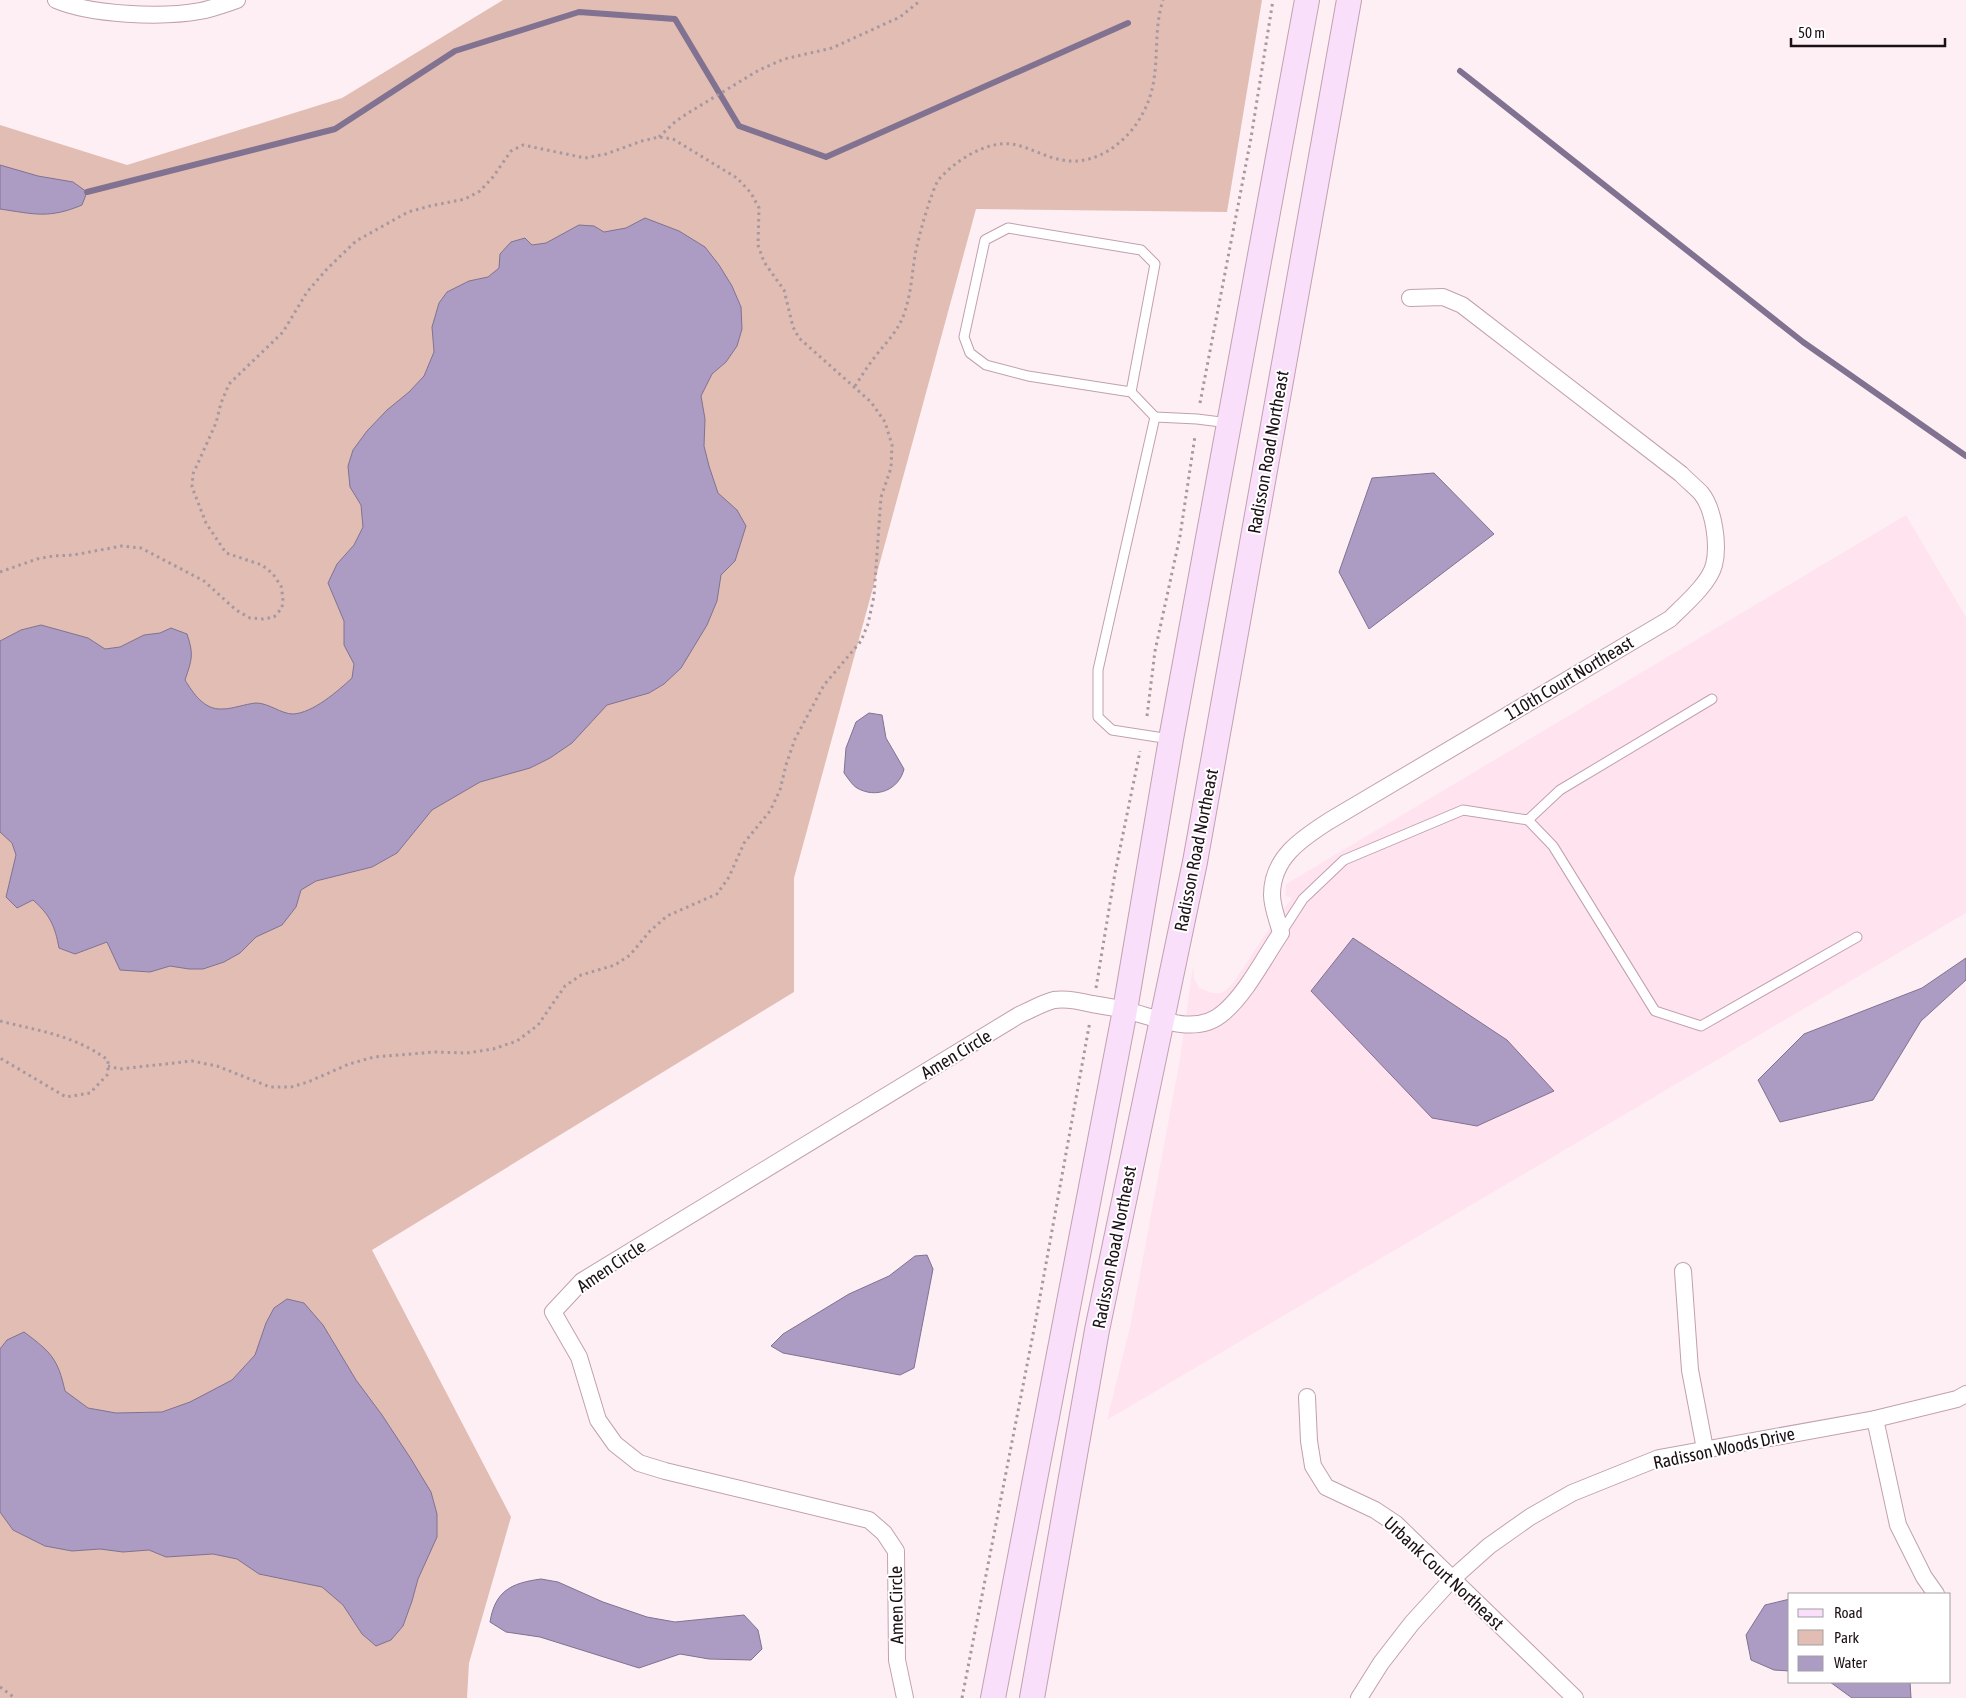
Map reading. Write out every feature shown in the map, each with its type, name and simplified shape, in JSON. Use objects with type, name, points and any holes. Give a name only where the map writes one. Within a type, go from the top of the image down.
[{"type":"main road","name":"Radisson Road Northeast","points":[[993,1698],[1125,1010],[1171,739],[1307,0]]},
{"type":"main road","name":"Radisson Road Northeast","points":[[1032,1698],[1098,1330],[1195,862],[1349,0]]},
{"type":"street","points":[[56,0],[68,5],[138,16],[200,11],[237,0]]},
{"type":"street","name":"110th Court Northeast","points":[[1281,933],[1272,895],[1277,871],[1286,854],[1302,838],[1329,820],[1670,619],[1697,592],[1714,566],[1716,544],[1712,517],[1702,495],[1681,474],[1462,305],[1443,297],[1410,298]]},
{"type":"street","points":[[1125,1010],[1185,1025],[1211,1022],[1224,1013],[1241,994],[1281,933]]},
{"type":"street","name":"Amen Circle","points":[[905,1698],[897,1660],[896,1551],[884,1533],[869,1520],[665,1471],[639,1463],[615,1444],[598,1420],[578,1357],[553,1312],[582,1281],[1020,1015],[1055,1000],[1075,1000],[1125,1010]]},
{"type":"street","points":[[1683,1272],[1690,1370],[1705,1449]]},
{"type":"street","name":"Radisson Woods Drive","points":[[1359,1698],[1381,1663],[1412,1623],[1452,1579],[1489,1546],[1523,1522],[1572,1493],[1658,1458],[1875,1419],[1957,1399],[1966,1394]]},
{"type":"street","name":"Urbank Court Northeast","points":[[1306,1397],[1309,1441],[1314,1466],[1326,1487],[1375,1510],[1396,1524],[1576,1698]]},
{"type":"street","points":[[1875,1419],[1898,1525],[1924,1577],[1935,1593]]},
{"type":"lane","points":[[1131,392],[1154,264],[1140,250],[1008,228],[985,240],[964,337],[970,353],[986,366],[1028,376],[1131,392],[1155,417],[1197,419],[1230,424]]},
{"type":"lane","points":[[1155,417],[1098,670],[1098,717],[1112,730],[1171,739]]},
{"type":"lane","points":[[1528,820],[1560,790],[1712,699]]},
{"type":"lane","points":[[1281,933],[1303,899],[1344,860],[1463,810],[1528,820],[1553,846],[1655,1011],[1701,1026],[1857,937]]},
{"type":"path","points":[[659,137],[676,120],[759,70],[784,59],[832,48],[900,17],[921,0]]},
{"type":"path","points":[[855,386],[876,356],[898,330],[906,311],[923,222],[940,178],[952,167],[982,148],[995,145],[1010,144],[1062,160],[1076,161],[1093,158],[1110,151],[1135,126],[1144,112],[1151,94],[1156,76],[1158,15],[1163,0]]},
{"type":"path","points":[[1200,403],[1251,138],[1273,0]]},
{"type":"path","points":[[0,572],[37,559],[53,556],[98,552],[122,546],[141,548],[204,581],[236,610],[250,618],[263,619],[274,617],[282,608],[284,598],[281,586],[273,574],[262,565],[226,553],[206,523],[192,487],[193,474],[216,423],[221,403],[229,384],[283,332],[307,292],[356,241],[408,212],[465,199],[480,191],[493,177],[510,152],[523,145],[585,158],[606,154],[659,137],[673,139],[737,178],[751,193],[759,208],[758,245],[764,262],[784,290],[793,326],[799,338],[871,402],[885,422],[892,445],[891,468],[881,497],[874,596],[868,624],[861,641],[824,685],[805,718],[795,739],[780,790],[770,811],[744,843],[729,877],[717,894],[666,916],[650,931],[630,955],[615,965],[581,975],[565,986],[538,1025],[517,1041],[493,1049],[467,1053],[435,1052],[374,1057],[349,1064],[308,1082],[291,1087],[270,1087],[217,1066],[192,1061],[120,1069],[108,1066]]},
{"type":"path","points":[[1147,716],[1155,651],[1180,536],[1195,436]]},
{"type":"path","points":[[1099,975],[1115,873],[1140,751]]},
{"type":"path","points":[[0,1021],[69,1038],[93,1048],[108,1060],[108,1074],[90,1093],[66,1097],[0,1058]]},
{"type":"path","points":[[962,1698],[1090,1031]]},
{"type":"path","points":[[0,1687],[15,1698]]},
{"type":"shaded area","points":[[1906,515],[1966,617],[1966,913],[1107,1420],[1130,1327],[1180,1059],[1193,965],[1194,978],[1199,988],[1212,993],[1221,993],[1226,990],[1233,983],[1292,898],[1285,896],[1286,884]]},
{"type":"green space","points":[[503,0],[1262,0],[1227,212],[976,209],[794,878],[794,992],[372,1250],[511,1517],[469,1663],[467,1698],[0,1698],[0,125],[127,165],[342,98]]},
{"type":"water","points":[[0,165],[38,176],[73,182],[87,192],[82,205],[51,214],[32,214],[0,209]]},
{"type":"water","points":[[645,218],[679,231],[705,247],[732,286],[741,307],[742,329],[737,346],[726,362],[712,374],[701,396],[705,419],[704,446],[718,493],[737,510],[746,526],[735,561],[721,575],[717,601],[707,625],[681,668],[664,684],[649,693],[607,705],[572,743],[550,758],[530,768],[480,782],[432,810],[397,853],[372,867],[316,881],[301,890],[296,907],[282,925],[256,937],[240,953],[224,962],[203,969],[170,966],[150,972],[120,970],[107,942],[75,954],[59,948],[51,921],[39,905],[33,900],[17,908],[6,897],[16,855],[12,843],[0,832],[0,641],[21,630],[41,625],[88,638],[105,649],[120,647],[144,635],[160,633],[171,628],[187,634],[191,647],[191,657],[185,680],[204,704],[216,709],[226,709],[261,703],[288,714],[301,713],[317,706],[352,678],[354,664],[344,645],[344,621],[328,583],[337,564],[354,545],[363,527],[361,505],[350,487],[348,466],[353,450],[367,431],[424,376],[434,352],[432,327],[439,303],[447,292],[469,281],[488,277],[499,268],[500,254],[511,242],[525,238],[532,245],[546,243],[579,225],[594,226],[604,232],[626,228]]},
{"type":"water","points":[[1434,473],[1494,534],[1369,629],[1339,572],[1372,478]]},
{"type":"water","points":[[869,713],[882,715],[886,738],[904,769],[892,787],[872,793],[857,788],[844,773],[846,748],[856,722]]},
{"type":"water","points":[[1353,938],[1507,1040],[1554,1091],[1477,1126],[1432,1118],[1311,991]]},
{"type":"water","points":[[1966,958],[1966,980],[1921,1021],[1873,1100],[1780,1122],[1758,1080],[1804,1034],[1922,988]]},
{"type":"water","points":[[927,1255],[933,1269],[914,1368],[900,1375],[783,1353],[771,1346],[783,1334],[849,1294],[889,1276],[915,1256]]},
{"type":"water","points":[[287,1299],[304,1303],[323,1325],[356,1380],[382,1415],[431,1492],[437,1514],[437,1537],[418,1579],[403,1626],[391,1640],[376,1646],[362,1634],[343,1605],[322,1587],[259,1574],[237,1559],[213,1554],[166,1557],[149,1550],[123,1552],[100,1549],[72,1551],[45,1546],[13,1530],[0,1512],[0,1349],[7,1340],[24,1332],[41,1345],[56,1364],[65,1391],[88,1408],[116,1413],[162,1412],[190,1402],[232,1380],[255,1355],[266,1323],[274,1308]]},
{"type":"water","points":[[541,1579],[558,1582],[603,1602],[647,1617],[675,1622],[744,1615],[758,1630],[762,1649],[751,1660],[709,1659],[680,1654],[639,1668],[540,1637],[506,1632],[490,1622],[496,1603],[506,1590],[521,1583]]},
{"type":"water","points":[[1788,1599],[1788,1671],[1774,1670],[1751,1660],[1746,1635],[1765,1605]]},
{"type":"water","points":[[1831,1683],[1910,1683],[1911,1698],[1852,1698]]},
{"type":"waterway","points":[[87,192],[335,129],[455,51],[579,12],[675,19],[739,126],[826,157],[1128,23]]},
{"type":"waterway","points":[[1460,71],[1803,342],[1966,456]]}]
